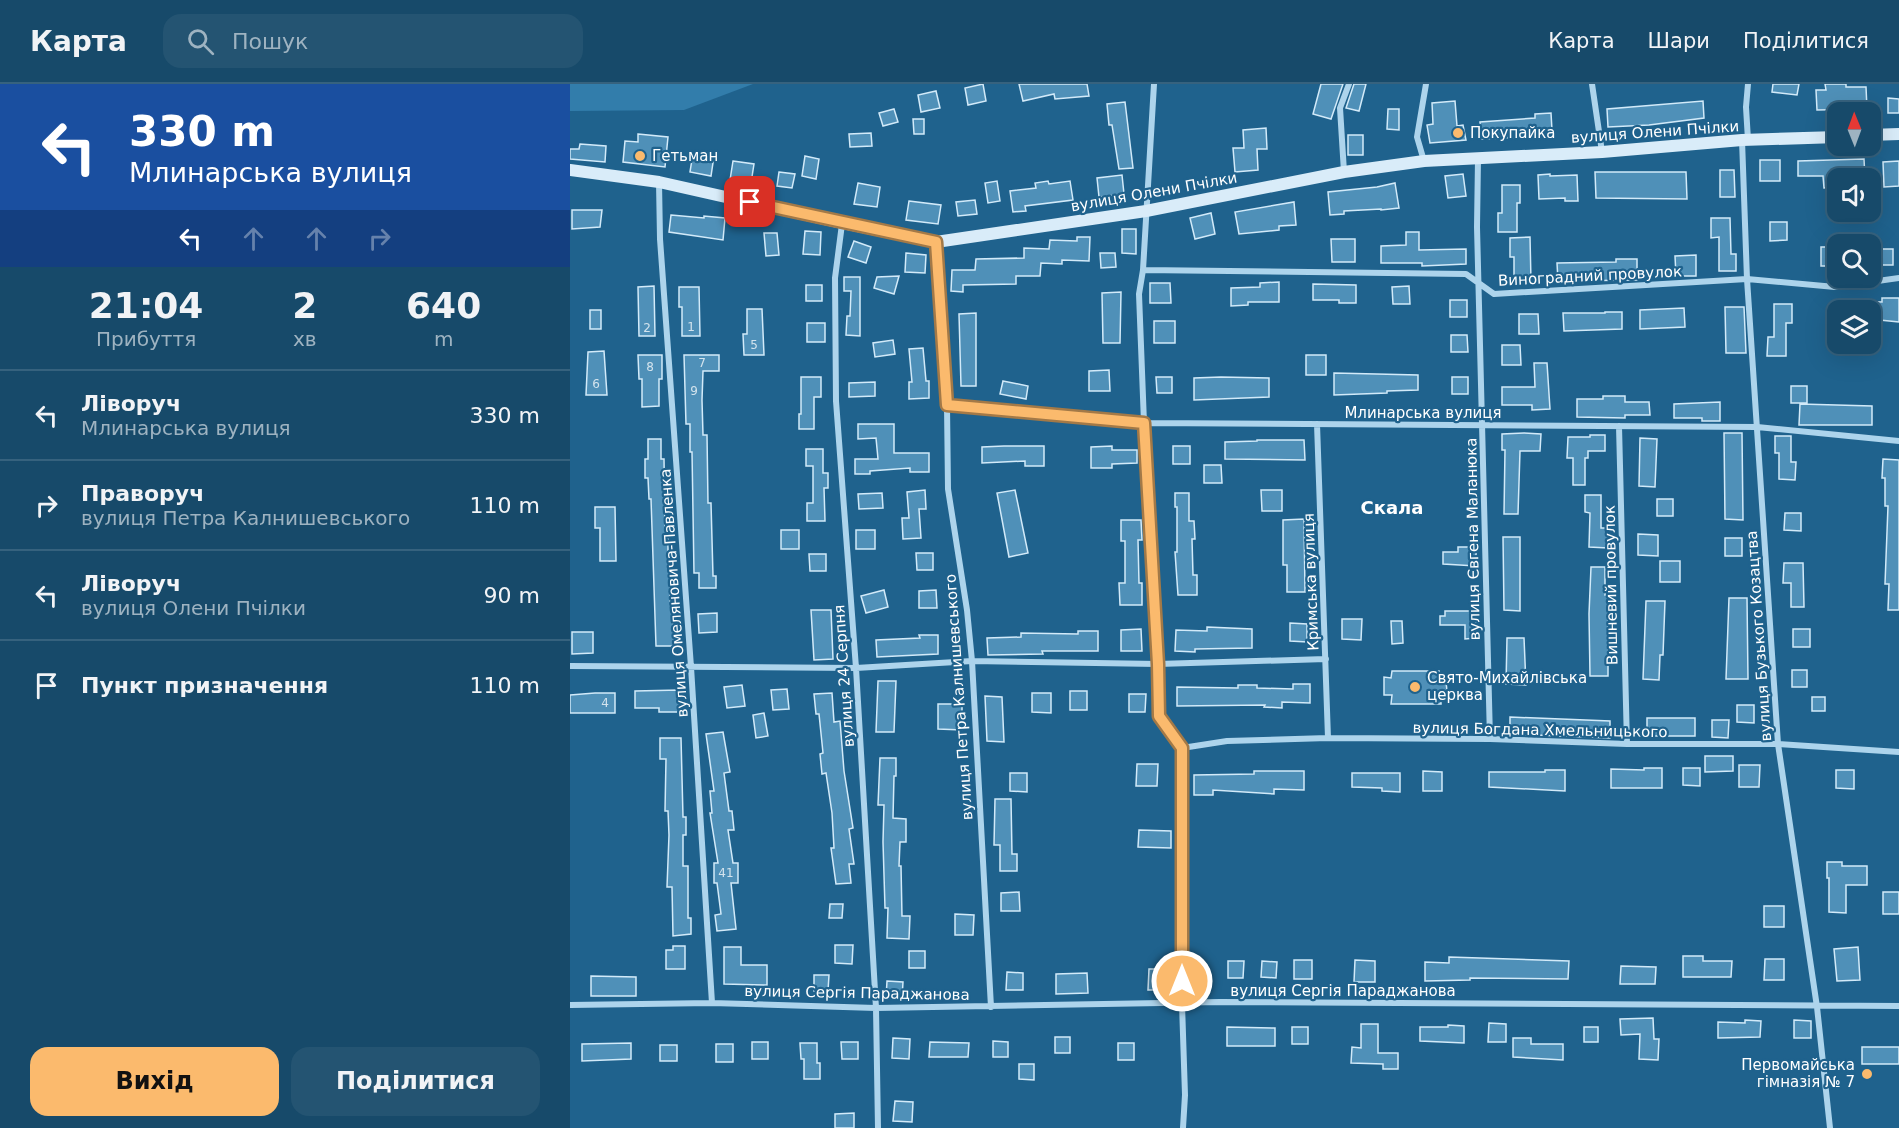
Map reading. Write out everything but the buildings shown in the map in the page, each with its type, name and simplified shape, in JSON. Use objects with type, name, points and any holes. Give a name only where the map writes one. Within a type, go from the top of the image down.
[{"type":"street","points":[[1154,84],[1143,270],[1139,294],[1159,716],[1182,748],[1182,1004],[1185,1095],[1183,1128]]},
{"type":"street","points":[[1344,172],[1340,108],[1349,84]]},
{"type":"street","points":[[1424,161],[1417,137],[1426,84]]},
{"type":"street","points":[[1592,84],[1602,152]]},
{"type":"street","name":"вулиця Олени Пчілки","points":[[1745,140],[1748,84]]},
{"type":"street","points":[[1881,135],[1899,134]]},
{"type":"street","name":"вулиця Олени Пчілки","points":[[570,170],[659,182],[936,242],[1146,211],[1344,172],[1424,161],[1602,152],[1745,140],[1827,137]]},
{"type":"street","name":"вулиця Бузького Козацтва","points":[[1745,140],[1747,279],[1778,744],[1817,1007],[1830,1128]]},
{"type":"street","name":"вулиця Євгена Маланюка","points":[[1478,159],[1477,227],[1490,739]]},
{"type":"street","name":"вулиця Омеляновича-Павленка","points":[[659,182],[660,239],[691,667],[712,1003]]},
{"type":"street","name":"вулиця 24 Серпня","points":[[842,223],[834,278],[836,401],[856,668],[876,1008],[878,1128]]},
{"type":"street","name":"вулиця Петра Калнишевського","points":[[936,242],[947,405],[948,489],[967,610],[972,661],[991,1007]]},
{"type":"street","name":"Виноградний провулок","points":[[1143,270],[1466,274],[1494,294],[1747,279],[1835,287],[1899,278]]},
{"type":"street","name":"Млинарська вулиця","points":[[947,405],[1144,423],[1757,427],[1899,441]]},
{"type":"street","name":"Кримська вулиця","points":[[1317,424],[1328,738]]},
{"type":"street","name":"Вишневий провулок","points":[[1619,426],[1627,744]]},
{"type":"street","points":[[570,666],[856,668],[972,661],[1158,664],[1326,659]]},
{"type":"street","name":"вулиця Богдана Хмельницького","points":[[1182,748],[1227,741],[1328,738],[1490,739],[1627,744],[1778,744],[1899,752]]},
{"type":"street","name":"вулиця Сергія Параджанова","points":[[570,1005],[712,1003],[876,1008],[1232,1002],[1899,1006]]},
{"type":"shaded area","points":[[570,84],[753,84],[684,110],[570,111]]},
{"type":"place","name":"Покупайка","points":[[1458,133]]},
{"type":"place","name":"Гетьман","points":[[640,156]]},
{"type":"place","name":"Свято-Михайлівська церква","points":[[1415,687]]},
{"type":"place","name":"Первомайська гімназія № 7","points":[[1867,1074]]},
{"type":"district","name":"Скала","points":[[1392,507]]},
{"type":"route","points":[[750,202],[936,242],[947,405],[1144,423],[1159,716],[1182,748],[1182,981]]}]
